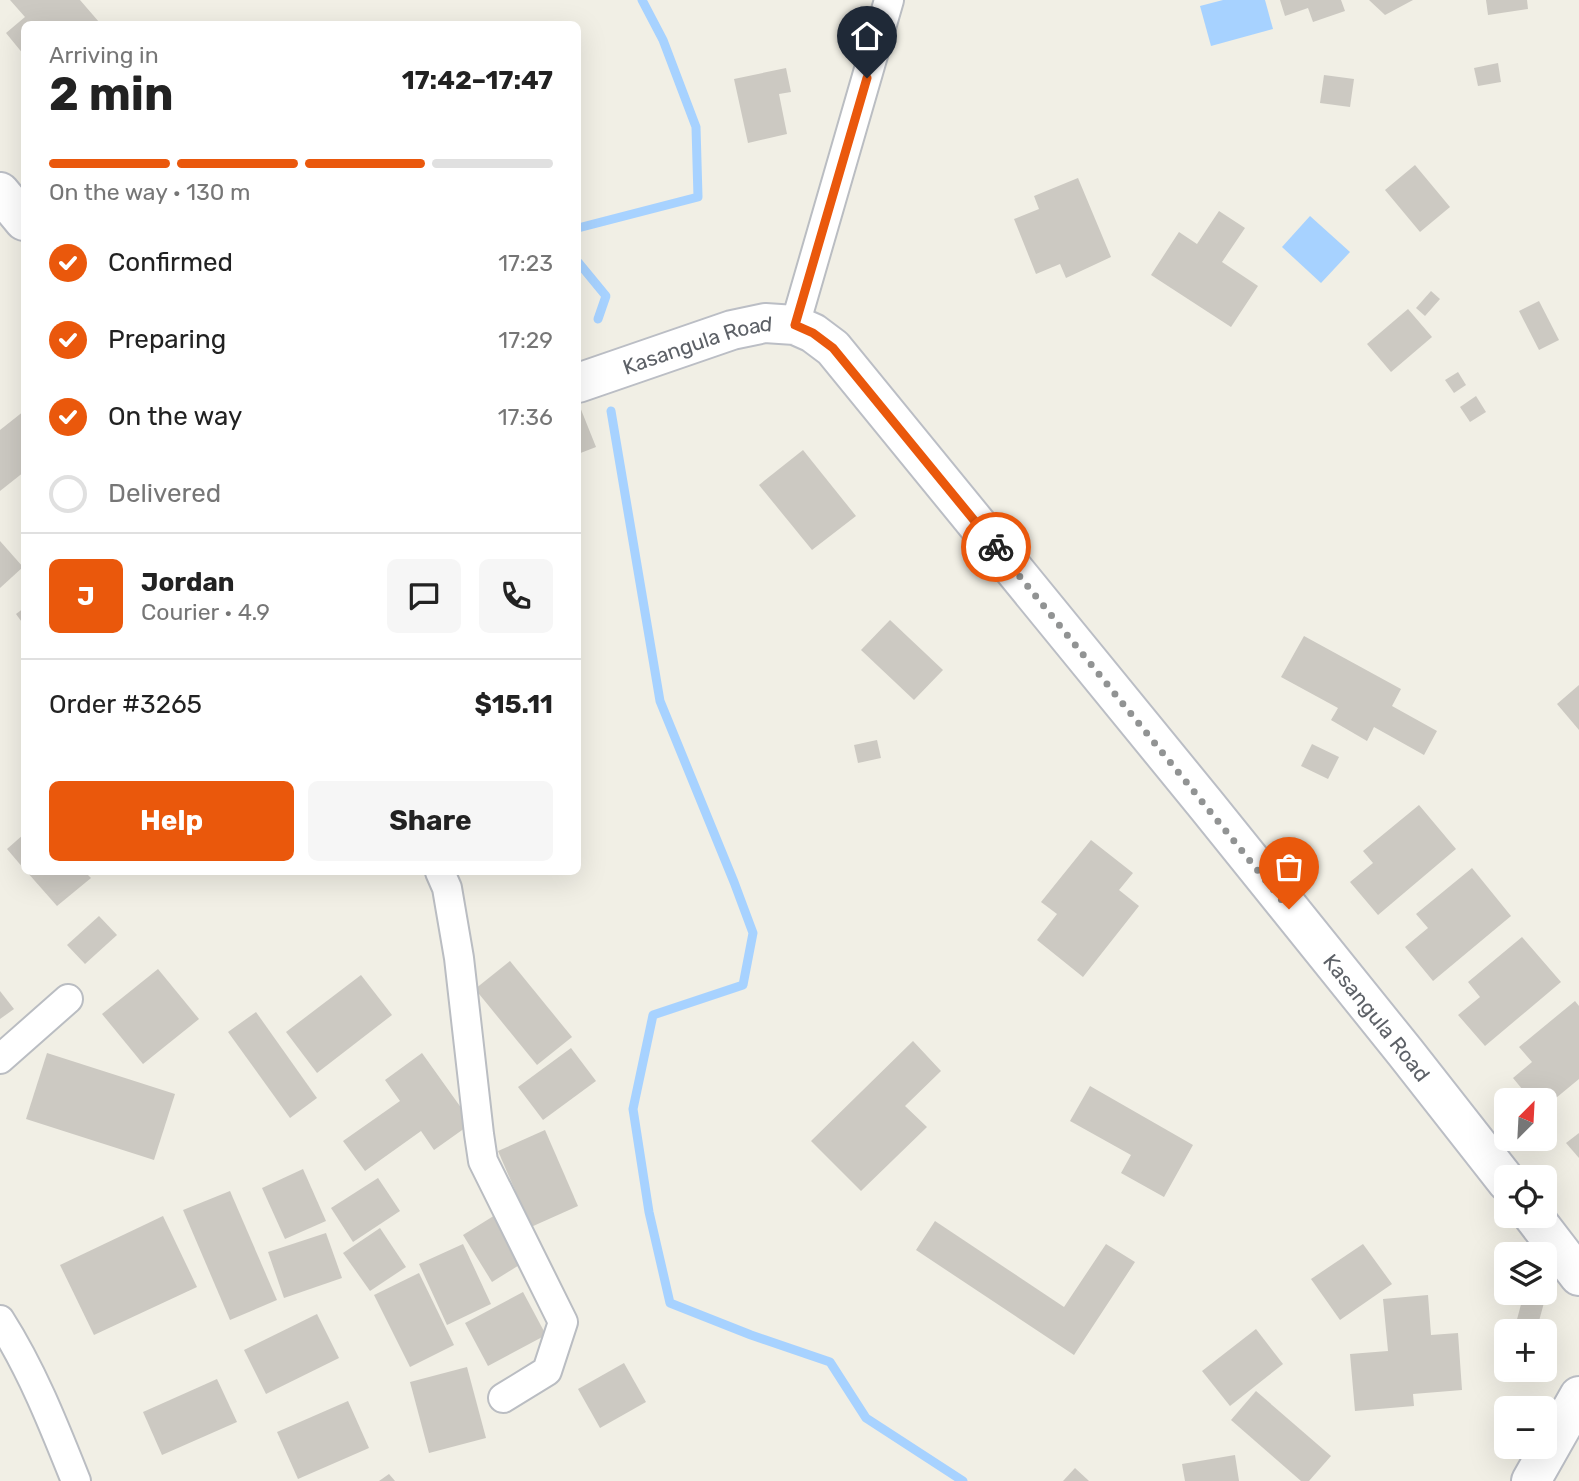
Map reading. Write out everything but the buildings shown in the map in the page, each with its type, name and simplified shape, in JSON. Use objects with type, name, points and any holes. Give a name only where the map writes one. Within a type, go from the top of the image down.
[{"type":"main road","points":[[0,192],[21,217]]},
{"type":"main road","name":"Kasangula Road","points":[[581,382],[732,330],[765,323],[795,325],[813,333],[833,348],[1215,817],[1494,1165]]},
{"type":"main road","points":[[1542,1228],[1579,1276]]},
{"type":"main road","points":[[1531,1481],[1579,1396]]},
{"type":"street","points":[[795,325],[889,0]]},
{"type":"street","points":[[441,875],[447,888],[457,947],[483,1161],[563,1322],[547,1371],[503,1398]]},
{"type":"street","points":[[0,1059],[68,999]]},
{"type":"street","points":[[0,1320],[9,1353],[59,1437],[76,1481]]},
{"type":"water","points":[[1223,0],[1265,0],[1273,29],[1211,46],[1200,6]]},
{"type":"water","points":[[1310,216],[1350,252],[1321,283],[1282,247]]},
{"type":"waterway","points":[[581,227],[698,197],[696,127],[663,40],[642,0]]},
{"type":"waterway","points":[[581,266],[606,296],[598,319]]},
{"type":"waterway","points":[[611,411],[660,701],[753,933],[743,985],[653,1015],[633,1109],[649,1212],[670,1303],[830,1362],[866,1418],[963,1481]]},
{"type":"way so far","points":[[996,547],[1289,909]]},
{"type":"route","points":[[867,78],[795,325],[813,333],[833,348],[996,547]]}]
